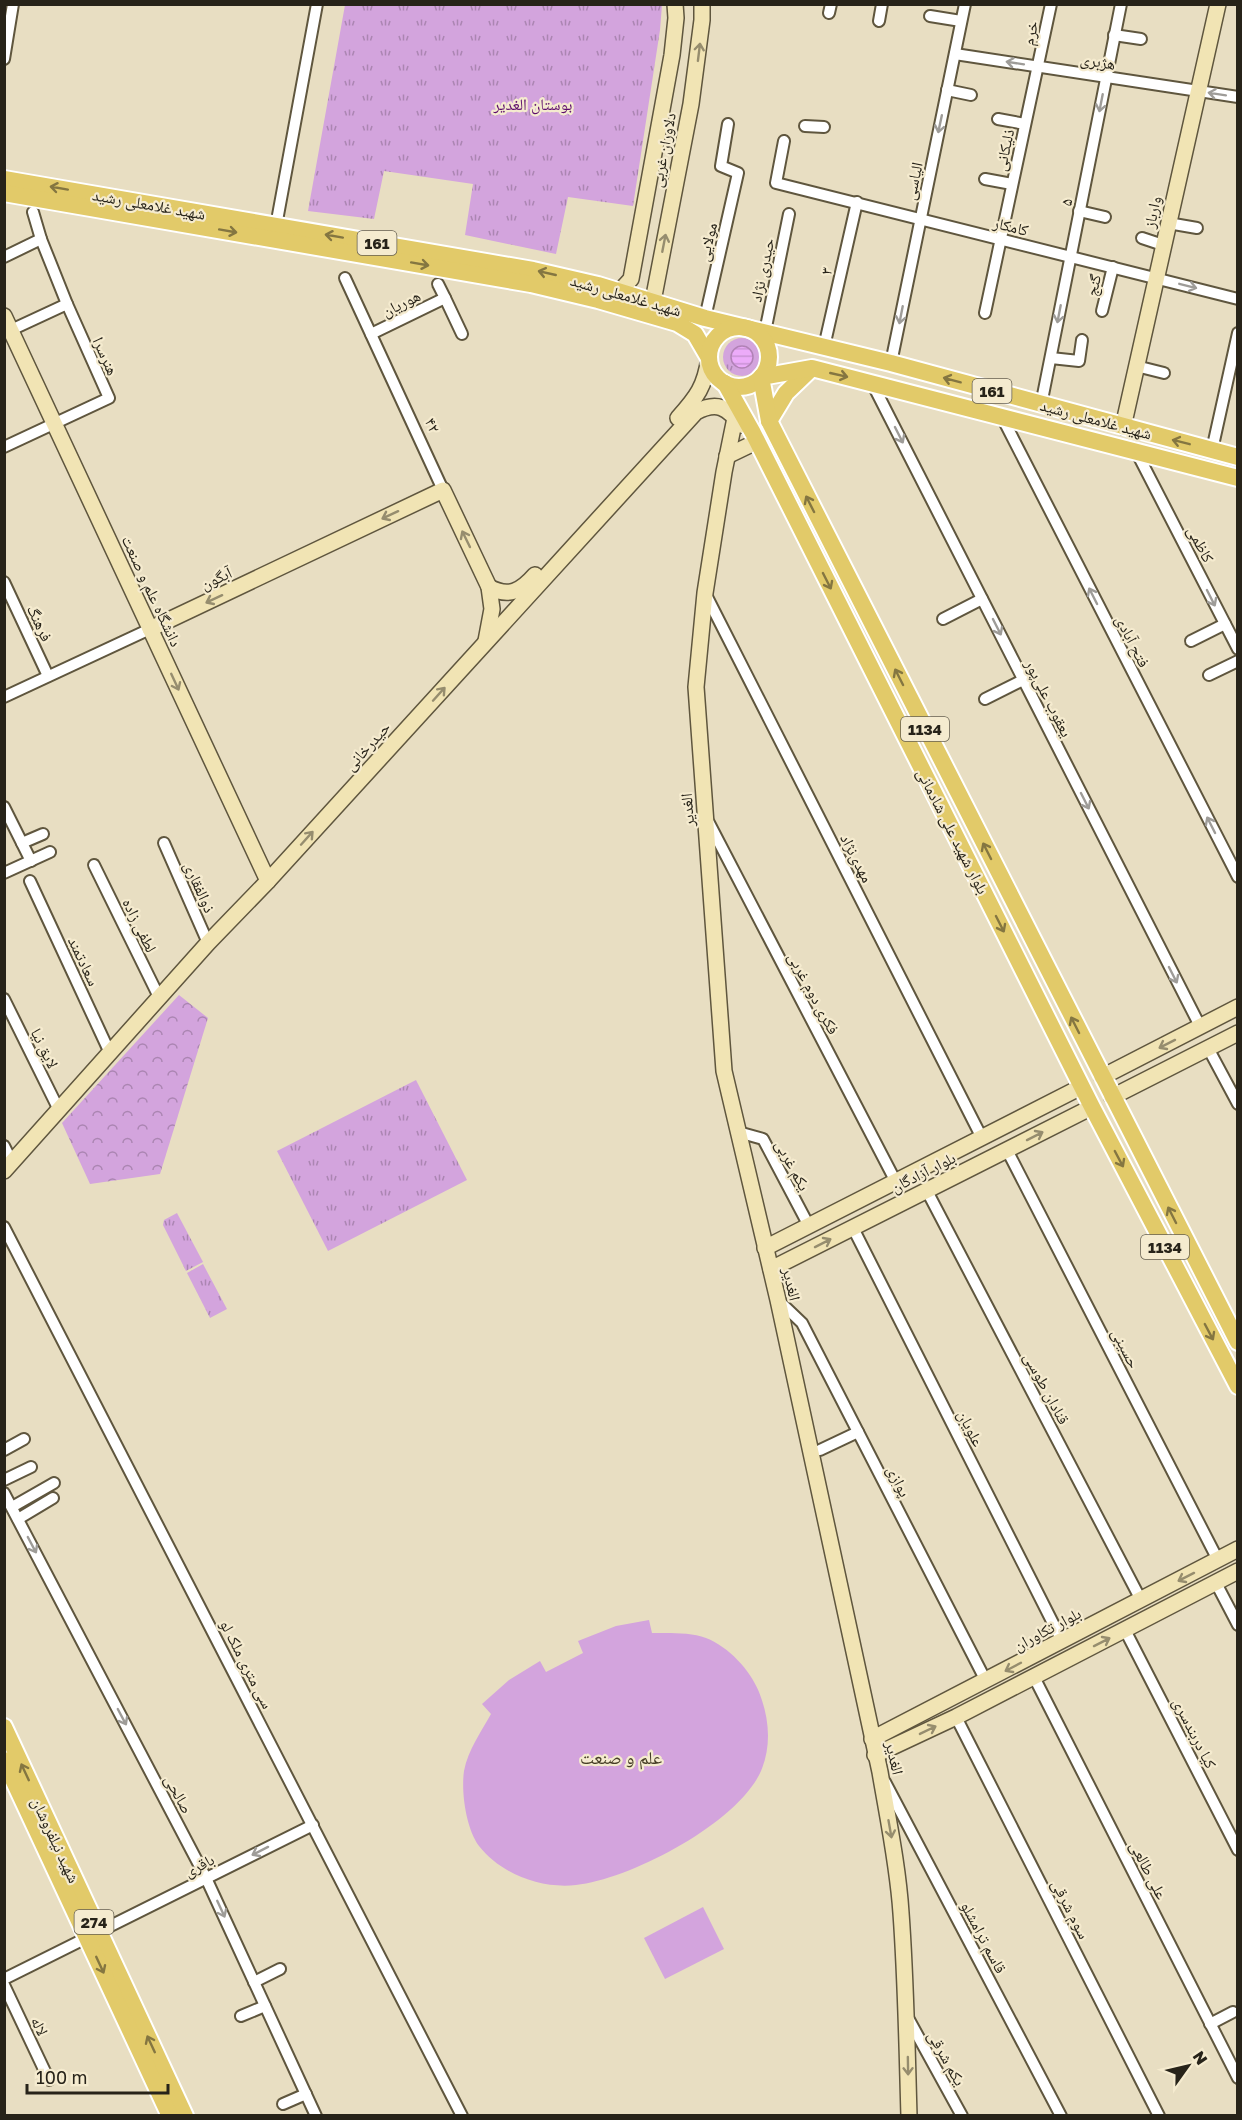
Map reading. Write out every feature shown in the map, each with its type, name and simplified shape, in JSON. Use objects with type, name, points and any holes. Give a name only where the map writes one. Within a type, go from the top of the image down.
[{"type":"main road","name":"دلاوران غربی","points":[[620,291],[631,279],[670,66],[676,18],[675,4]]},
{"type":"main road","name":"دلاوران غربی","points":[[652,301],[691,104],[702,4]]},
{"type":"main road","name":"وارباز","points":[[1123,427],[1218,4]]},
{"type":"main road","name":"شهید غلامعلی رشید","points":[[4,178],[30,197],[276,226],[533,270],[620,291],[705,318],[891,363],[1238,457]]},
{"type":"main road","name":"شهید غلامعلی رشید","points":[[4,193],[531,284],[598,300],[677,323],[695,334],[709,358]]},
{"type":"main road","name":"دانشگاه علم و صنعت","points":[[8,323],[268,881]]},
{"type":"main road","points":[[486,642],[492,609],[489,587],[508,594],[525,587],[697,397],[705,379],[710,349],[719,334],[727,329],[745,327],[759,334],[768,348],[768,363],[761,377],[748,385],[733,386],[725,383],[711,368],[709,358]]},
{"type":"main road","name":"شهید غلامعلی رشید","points":[[761,377],[812,368],[1238,478]]},
{"type":"main road","points":[[741,420],[755,413],[767,417],[786,393],[812,368]]},
{"type":"main road","name":"بلوار شهید علی شادمانی","points":[[761,377],[767,417],[1102,1077]]},
{"type":"main road","name":"بلوار شهید علی شادمانی","points":[[725,383],[741,420],[759,448],[1081,1087]]},
{"type":"main road","name":"حیدرخانی","points":[[8,1166],[208,943],[268,881],[696,412],[709,406],[729,411],[741,420]]},
{"type":"main road","points":[[1003,419],[1038,416],[1104,433],[1123,427]]},
{"type":"main road","name":"الغدیر","points":[[741,420],[727,456],[705,592],[696,687],[724,1071],[778,1300],[892,1837],[901,1911],[907,2015],[909,2115]]},
{"type":"main road","points":[[1144,454],[1155,435]]},
{"type":"main road","points":[[727,456],[759,448]]},
{"type":"main road","name":"۴۲","points":[[443,490],[489,587]]},
{"type":"main road","name":"آبگون","points":[[150,629],[443,490]]},
{"type":"main road","points":[[161,651],[164,629],[176,617]]},
{"type":"main road","points":[[1081,1087],[1238,1007]]},
{"type":"main road","points":[[1092,1107],[1238,1033]]},
{"type":"main road","name":"1134","points":[[1102,1077],[1238,1342]]},
{"type":"main road","name":"1134","points":[[1081,1087],[1238,1386]]},
{"type":"main road","name":"بلوار آزادگان","points":[[765,1248],[1081,1087]]},
{"type":"main road","name":"بلوار آزادگان","points":[[771,1269],[1092,1107]]},
{"type":"main road","name":"بلوار تکاوران","points":[[874,1749],[986,1681],[1238,1549]]},
{"type":"main road","points":[[874,1749],[956,1717],[1238,1571]]},
{"type":"main road","name":"شهید نیلفروشان","points":[[4,1727],[170,2115]]},
{"type":"main road","name":"شهید نیلفروشان","points":[[4,1760],[185,2115]]},
{"type":"street","points":[[4,59],[13,4]]},
{"type":"street","points":[[276,226],[317,4]]},
{"type":"street","points":[[879,21],[882,4]]},
{"type":"street","name":"الیاسی","points":[[891,363],[965,4]]},
{"type":"street","name":"خرم","points":[[1038,67],[1051,4]]},
{"type":"street","name":"۵","points":[[1041,405],[1120,4]]},
{"type":"street","points":[[930,16],[961,21]]},
{"type":"street","points":[[1114,35],[1141,39]]},
{"type":"street","name":"هژبری","points":[[955,54],[1238,98]]},
{"type":"street","name":"ذلیکانی","points":[[985,313],[1038,67]]},
{"type":"street","points":[[947,90],[971,95]]},
{"type":"street","points":[[998,118],[1025,124]]},
{"type":"street","name":"مولایی","points":[[705,318],[738,173],[721,166],[728,124]]},
{"type":"street","points":[[805,126],[824,127]]},
{"type":"street","name":"کامکار","points":[[784,141],[776,183],[1238,299]]},
{"type":"street","points":[[985,179],[1012,184]]},
{"type":"street","name":"هنرسرا","points":[[30,197],[41,239],[109,398],[54,423]]},
{"type":"street","name":"۳","points":[[824,347],[857,202]]},
{"type":"street","points":[[1080,211],[1105,217]]},
{"type":"street","name":"حیدری نژاد","points":[[765,332],[789,214]]},
{"type":"street","points":[[1168,223],[1197,228]]},
{"type":"street","points":[[1142,238],[1163,245]]},
{"type":"street","points":[[4,257],[41,239]]},
{"type":"street","name":"گنج","points":[[1102,311],[1113,267]]},
{"type":"street","name":"۴۲","points":[[345,278],[443,490]]},
{"type":"street","name":"هوریان","points":[[438,284],[462,334]]},
{"type":"street","name":"هوریان","points":[[371,334],[445,298]]},
{"type":"street","points":[[8,323],[67,304]]},
{"type":"street","points":[[1212,450],[1238,333]]},
{"type":"street","points":[[1050,358],[1079,362],[1082,340]]},
{"type":"street","points":[[1136,366],[1164,373]]},
{"type":"street","name":"یعقوب علی‌پور","points":[[872,383],[1200,1026]]},
{"type":"street","name":"فتح آبادی","points":[[1003,419],[1238,877]]},
{"type":"street","points":[[4,447],[54,423]]},
{"type":"street","name":"کاظمی","points":[[1144,454],[1238,650]]},
{"type":"street","name":"فرهنگ","points":[[4,582],[48,676]]},
{"type":"street","name":"مهدی‌نژاد","points":[[705,592],[982,1138]]},
{"type":"street","points":[[943,619],[982,599]]},
{"type":"street","points":[[1191,641],[1225,624]]},
{"type":"street","name":"آبگون","points":[[4,697],[150,629]]},
{"type":"street","points":[[1209,675],[1238,661]]},
{"type":"street","points":[[985,699],[1023,680]]},
{"type":"street","points":[[4,807],[30,861]]},
{"type":"street","name":"فکری دوم غربی","points":[[706,817],[896,1182]]},
{"type":"street","points":[[22,843],[43,834]]},
{"type":"street","name":"ذوالفقاری","points":[[164,843],[208,943]]},
{"type":"street","points":[[4,873],[50,852]]},
{"type":"street","name":"لطفی زاده","points":[[94,865],[159,997]]},
{"type":"street","name":"سعادتمند","points":[[30,881],[110,1053]]},
{"type":"street","name":"لایق نیا","points":[[4,999],[59,1110]]},
{"type":"street","points":[[1208,1048],[1238,1104]]},
{"type":"street","name":"یکم غربی","points":[[738,1132],[763,1139],[809,1226]]},
{"type":"street","points":[[4,1146],[8,1166]]},
{"type":"street","name":"حسینی","points":[[1007,1150],[1218,1560]]},
{"type":"street","name":"قنادان طوسی","points":[[927,1191],[1141,1600]]},
{"type":"street","name":"سی متری ملک لو","points":[[4,1227],[462,2115]]},
{"type":"street","name":"علویان","points":[[854,1228],[1062,1641]]},
{"type":"street","name":"پوازی","points":[[778,1300],[802,1323],[986,1681]]},
{"type":"street","points":[[820,1450],[858,1432]]},
{"type":"street","points":[[4,1449],[24,1439]]},
{"type":"street","points":[[4,1480],[31,1467]]},
{"type":"street","points":[[12,1507],[54,1483]]},
{"type":"street","name":"صالحی","points":[[4,1493],[206,1878],[316,2115]]},
{"type":"street","points":[[18,1519],[53,1498]]},
{"type":"street","points":[[1216,1583],[1238,1625]]},
{"type":"street","name":"کیا دربندسری","points":[[1125,1630],[1238,1850]]},
{"type":"street","name":"علی طالعی","points":[[1034,1677],[1238,2078]]},
{"type":"street","name":"سوم شرقی","points":[[956,1717],[1159,2115]]},
{"type":"street","name":"قاسم ترامشلو","points":[[880,1772],[1061,2115]]},
{"type":"street","name":"باقری","points":[[4,1979],[313,1825]]},
{"type":"street","points":[[254,1982],[280,1969]]},
{"type":"street","name":"لاله","points":[[4,1985],[49,2080]]},
{"type":"street","points":[[242,2016],[265,2006]]},
{"type":"street","points":[[1210,2024],[1233,2012]]},
{"type":"street","name":"یکم شرقی","points":[[907,2015],[962,2115]]},
{"type":"street","points":[[283,2104],[306,2094]]},
{"type":"green space","name":"بوستان الغدیر","points":[[345,5],[662,5],[633,206],[568,197],[556,254],[465,235],[473,184],[384,171],[374,219],[308,211]]},
{"type":"green space","points":[[742,338],[756,343],[761,357],[756,371],[742,376],[728,371],[723,357],[728,343]]},
{"type":"green space","points":[[179,995],[208,1018],[160,1174],[90,1184],[62,1123]]},
{"type":"green space","points":[[416,1080],[467,1180],[328,1251],[277,1151]]},
{"type":"green space","points":[[177,1213],[203,1262],[186,1271],[163,1225],[164,1220]]},
{"type":"green space","points":[[203,1264],[227,1309],[210,1318],[187,1273]]},
{"type":"green space","points":[[649,1620],[652,1633],[686,1634],[706,1638],[731,1653],[744,1668],[759,1692],[767,1721],[767,1751],[761,1771],[749,1791],[707,1828],[653,1860],[625,1872],[599,1881],[563,1886],[536,1882],[510,1872],[488,1856],[479,1846],[471,1830],[464,1799],[463,1780],[468,1756],[491,1714],[482,1704],[509,1680],[540,1661],[546,1672],[583,1653],[578,1641],[616,1626]]},
{"type":"green space","points":[[703,1907],[724,1949],[665,1979],[644,1938]]},
{"type":"shaded area","points":[[742,346],[750,349],[753,357],[750,365],[742,368],[734,365],[731,357],[734,349]]},
{"type":"district","name":"علم و صنعت","points":[[621,1757]]}]
